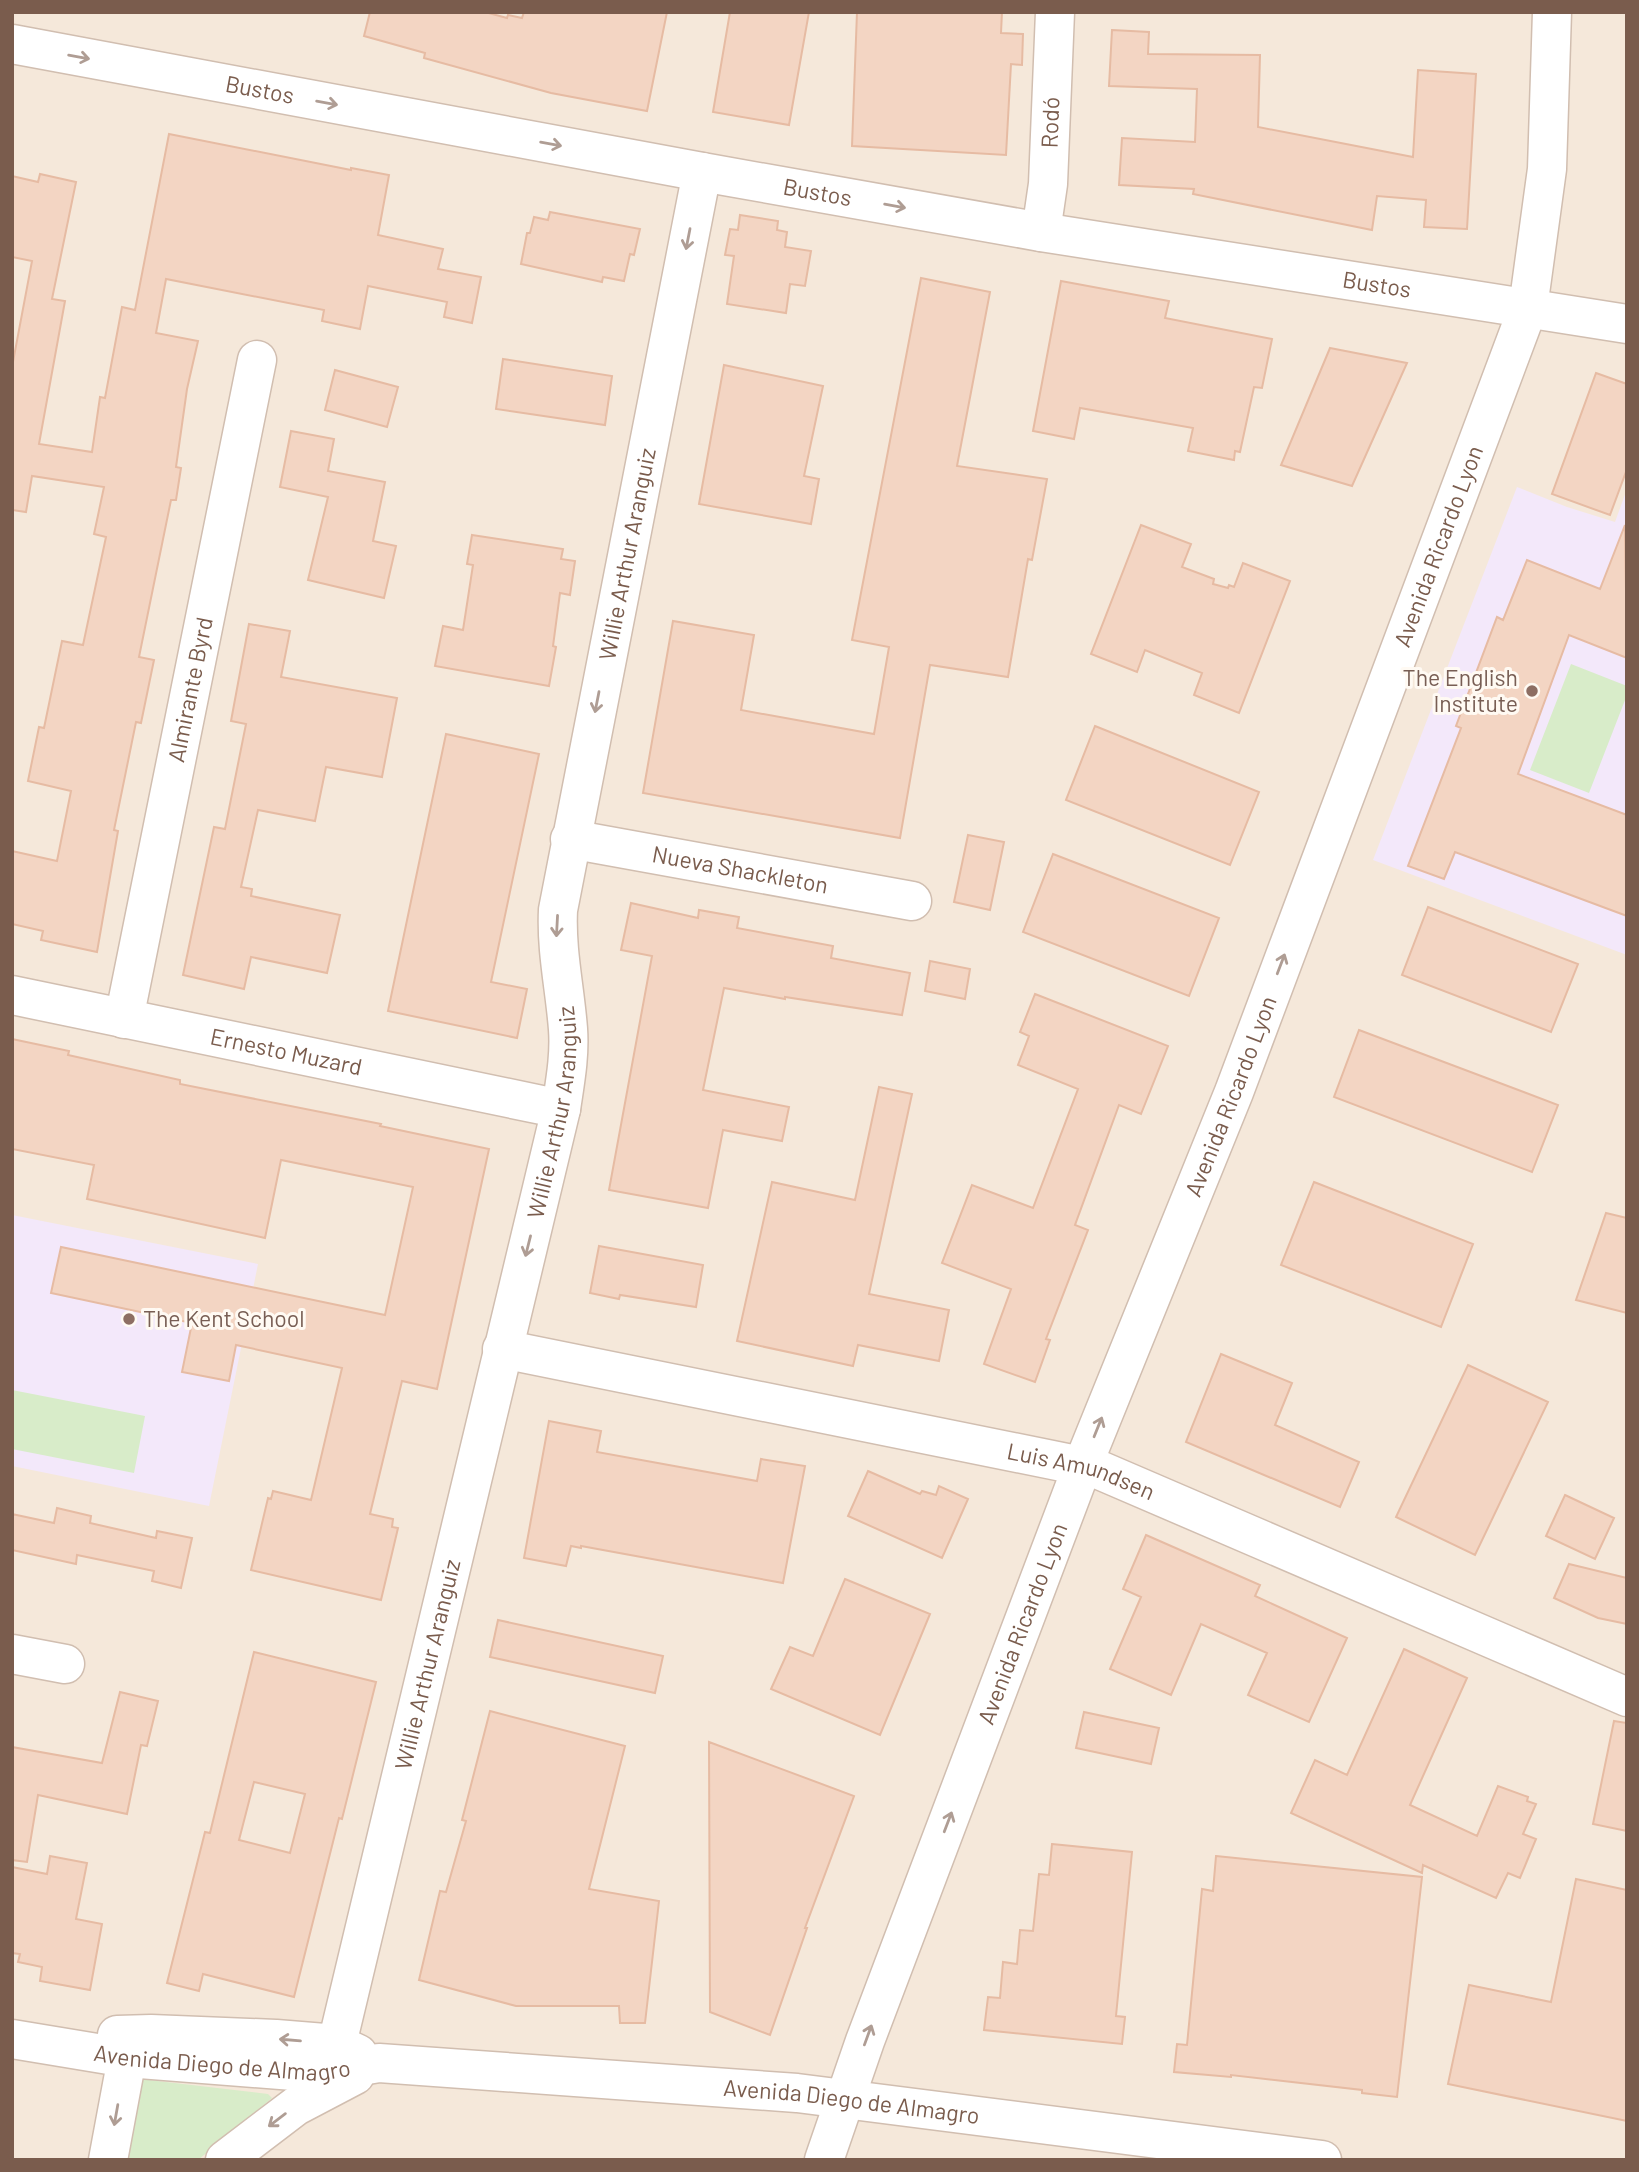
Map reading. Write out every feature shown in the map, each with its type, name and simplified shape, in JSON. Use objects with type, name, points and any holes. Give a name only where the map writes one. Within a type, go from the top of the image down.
[{"type":"street","name":"Rodó","points":[[1041,232],[1048,184],[1055,12]]},
{"type":"street","name":"Avenida Ricardo Lyon","points":[[824,2160],[844,2099],[1082,1466],[1234,1092],[1528,308],[1546,169],[1552,12]]},
{"type":"street","name":"Bustos","points":[[12,44],[1041,232],[1627,324]]},
{"type":"street","name":"Willie Arthur Aranguiz","points":[[337,2044],[561,1110],[569,1059],[557,939],[558,910],[702,172]]},
{"type":"street","name":"Almirante Byrd","points":[[124,1019],[257,360]]},
{"type":"street","name":"Nueva Shackleton","points":[[570,839],[912,901]]},
{"type":"street","name":"Ernesto Muzard","points":[[12,995],[561,1110]]},
{"type":"street","name":"Luis Amundsen","points":[[502,1349],[1097,1469],[1627,1697]]},
{"type":"street","points":[[12,1654],[65,1664]]},
{"type":"street","name":"Avenida Diego de Almagro","points":[[12,2039],[64,2048],[124,2034],[139,2046],[319,2073],[379,2063],[772,2091],[1322,2160]]},
{"type":"street","name":"Avenida Diego de Almagro","points":[[139,2046],[276,2039],[337,2044],[379,2063]]},
{"type":"street","points":[[108,2160],[139,2046]]},
{"type":"street","points":[[225,2160],[296,2106],[379,2063]]},
{"type":"shaded area","points":[[12,12],[1627,12],[1627,2160],[12,2160]]},
{"type":"shaded area","name":"The English Institute","points":[[1517,487],[1615,522],[1627,489],[1627,955],[1373,860]]},
{"type":"shaded area","name":"The Kent School","points":[[12,1215],[258,1264],[209,1506],[12,1466]]},
{"type":"green space","points":[[1571,664],[1627,686],[1627,695],[1589,793],[1530,770]]},
{"type":"green space","points":[[12,1390],[145,1416],[134,1473],[12,1449]]},
{"type":"green space","points":[[140,2079],[268,2094],[272,2098],[198,2160],[121,2160]]},
{"type":"building","points":[[370,12],[485,12],[507,18],[508,15],[522,18],[524,12],[667,12],[647,111],[551,93],[424,58],[425,53],[364,36]]},
{"type":"building","points":[[730,12],[809,12],[789,125],[713,112]]},
{"type":"building","points":[[857,12],[1002,12],[1001,33],[1023,34],[1022,65],[1011,64],[1006,155],[852,146]]},
{"type":"building","points":[[1112,30],[1149,32],[1148,54],[1260,55],[1258,127],[1413,157],[1418,70],[1476,74],[1467,229],[1424,227],[1426,200],[1377,196],[1372,230],[1193,194],[1194,189],[1119,185],[1122,138],[1195,142],[1197,89],[1109,86]]},
{"type":"building","points":[[169,134],[389,175],[378,235],[443,249],[438,269],[481,277],[472,323],[444,317],[447,302],[368,286],[360,329],[322,321],[324,310],[166,279],[156,333],[198,341],[187,389],[176,467],[181,468],[176,500],[171,500],[139,657],[154,660],[141,723],[136,722],[114,830],[118,831],[97,952],[41,940],[43,931],[12,924],[12,851],[57,861],[71,791],[28,781],[39,727],[44,728],[62,641],[83,645],[106,537],[94,534],[104,487],[32,476],[26,512],[12,510],[12,367],[32,261],[12,257],[12,176],[38,182],[40,174],[76,182],[52,299],[65,301],[39,444],[92,452],[100,397],[105,398],[122,307],[135,310]]},
{"type":"building","points":[[550,212],[640,229],[634,255],[630,254],[624,281],[603,277],[602,282],[521,264],[527,233],[530,233],[534,217],[548,220]]},
{"type":"building","points":[[740,215],[778,221],[777,230],[787,232],[785,247],[811,251],[805,286],[790,284],[786,313],[727,304],[734,256],[725,255],[730,229],[738,230]]},
{"type":"building","points":[[921,278],[990,292],[957,466],[1047,479],[1032,560],[1028,559],[1008,677],[930,665],[900,838],[643,793],[673,621],[754,635],[741,710],[874,734],[889,647],[852,640]]},
{"type":"building","points":[[1061,281],[1169,301],[1165,318],[1272,339],[1262,388],[1254,387],[1240,452],[1235,451],[1234,460],[1188,451],[1193,428],[1080,408],[1074,439],[1033,431]]},
{"type":"building","points":[[1330,348],[1407,363],[1352,486],[1281,465]]},
{"type":"building","points":[[503,359],[612,376],[605,425],[496,409]]},
{"type":"building","points":[[724,365],[823,386],[804,476],[819,479],[811,524],[699,504]]},
{"type":"building","points":[[335,370],[398,387],[387,427],[325,410]]},
{"type":"building","points":[[1596,373],[1627,384],[1627,469],[1610,515],[1552,494]]},
{"type":"building","points":[[291,431],[334,439],[328,471],[385,482],[373,541],[396,546],[384,598],[308,580],[328,497],[280,487]]},
{"type":"building","points":[[1141,525],[1191,544],[1182,567],[1214,579],[1213,584],[1234,587],[1243,563],[1290,581],[1239,713],[1194,695],[1202,673],[1145,650],[1137,672],[1091,654]]},
{"type":"building","points":[[1625,525],[1627,658],[1569,635],[1518,774],[1627,815],[1627,916],[1455,852],[1444,879],[1408,866],[1461,728],[1456,726],[1497,617],[1503,620],[1527,560],[1600,589]]},
{"type":"building","points":[[472,535],[563,549],[561,559],[575,561],[570,595],[560,593],[553,646],[556,647],[549,686],[435,666],[443,626],[463,630],[473,565],[467,564]]},
{"type":"building","points":[[249,624],[290,631],[281,677],[397,698],[382,777],[326,767],[315,821],[258,810],[241,887],[252,889],[251,896],[340,915],[327,973],[251,957],[244,989],[183,975],[214,827],[225,829],[246,724],[231,721]]},
{"type":"building","points":[[1095,726],[1259,792],[1230,865],[1066,800]]},
{"type":"building","points":[[446,734],[539,754],[491,982],[527,989],[517,1038],[388,1011]]},
{"type":"building","points":[[968,835],[1004,842],[990,910],[954,902]]},
{"type":"building","points":[[1053,854],[1219,918],[1189,996],[1023,932]]},
{"type":"building","points":[[631,903],[698,918],[699,910],[739,917],[737,928],[833,946],[831,958],[910,973],[902,1015],[724,988],[703,1090],[789,1107],[782,1141],[723,1130],[708,1208],[609,1190],[652,956],[621,950]]},
{"type":"building","points":[[1428,907],[1578,964],[1551,1032],[1402,975]]},
{"type":"building","points":[[930,961],[970,969],[965,999],[925,991]]},
{"type":"building","points":[[1035,994],[1168,1046],[1141,1114],[1119,1105],[1075,1225],[1088,1230],[1046,1339],[1050,1340],[1035,1382],[984,1364],[1011,1289],[942,1263],[972,1185],[1033,1208],[1078,1089],[1018,1065],[1029,1036],[1020,1032]]},
{"type":"building","points":[[1359,1030],[1558,1105],[1532,1172],[1334,1097]]},
{"type":"building","points":[[12,1039],[69,1051],[68,1055],[180,1080],[180,1084],[381,1124],[380,1126],[489,1149],[437,1389],[402,1381],[370,1514],[393,1519],[392,1527],[398,1528],[381,1600],[251,1570],[268,1498],[271,1499],[273,1491],[311,1500],[342,1368],[236,1345],[229,1381],[182,1372],[192,1323],[51,1293],[61,1247],[385,1315],[413,1187],[281,1160],[265,1238],[87,1199],[94,1165],[12,1149]]},
{"type":"building","points":[[879,1087],[912,1094],[869,1294],[949,1310],[939,1361],[858,1345],[853,1366],[737,1341],[772,1182],[855,1200]]},
{"type":"building","points":[[1314,1182],[1473,1244],[1441,1327],[1281,1265]]},
{"type":"building","points":[[1606,1213],[1627,1218],[1627,1313],[1576,1300]]},
{"type":"building","points":[[599,1246],[703,1265],[696,1307],[620,1295],[619,1299],[590,1293]]},
{"type":"building","points":[[1221,1354],[1292,1383],[1275,1425],[1359,1462],[1340,1507],[1186,1442]]},
{"type":"building","points":[[1468,1365],[1548,1402],[1475,1555],[1396,1517]]},
{"type":"building","points":[[549,1421],[601,1431],[597,1452],[757,1481],[761,1459],[805,1466],[783,1583],[581,1546],[571,1546],[566,1566],[524,1558]]},
{"type":"building","points":[[868,1471],[920,1494],[922,1491],[936,1495],[939,1486],[968,1499],[942,1558],[848,1516]]},
{"type":"building","points":[[1565,1495],[1614,1518],[1595,1559],[1546,1536]]},
{"type":"building","points":[[57,1508],[91,1516],[90,1523],[156,1538],[157,1531],[192,1538],[181,1588],[152,1581],[154,1571],[77,1555],[76,1564],[12,1550],[12,1514],[54,1523]]},
{"type":"building","points":[[1146,1535],[1260,1585],[1255,1596],[1347,1638],[1309,1722],[1248,1695],[1267,1653],[1201,1624],[1171,1695],[1110,1669],[1141,1597],[1123,1589]]},
{"type":"building","points":[[1569,1564],[1627,1578],[1627,1624],[1598,1618],[1554,1598]]},
{"type":"building","points":[[845,1579],[930,1614],[880,1735],[771,1689],[790,1647],[813,1656]]},
{"type":"building","points":[[498,1620],[663,1656],[655,1693],[490,1657]]},
{"type":"building","points":[[1404,1649],[1467,1678],[1410,1805],[1477,1836],[1498,1786],[1528,1797],[1527,1801],[1536,1804],[1523,1834],[1536,1839],[1520,1878],[1508,1873],[1496,1898],[1423,1865],[1422,1873],[1291,1813],[1315,1760],[1347,1775]]},
{"type":"building","points":[[254,1652],[376,1682],[294,1997],[203,1974],[199,1991],[167,1983],[205,1832],[210,1833]],"holes":[[[254,1782],[305,1794],[290,1853],[239,1840]]]},
{"type":"building","points":[[120,1692],[158,1701],[147,1746],[141,1745],[127,1814],[38,1795],[27,1862],[12,1860],[12,1747],[102,1763]]},
{"type":"building","points":[[490,1711],[625,1746],[589,1889],[659,1901],[645,2023],[620,2023],[619,2006],[516,2006],[419,1980],[440,1891],[446,1892],[466,1821],[462,1820]]},
{"type":"building","points":[[1084,1712],[1159,1728],[1151,1764],[1076,1748]]},
{"type":"building","points":[[1614,1721],[1627,1723],[1627,1831],[1593,1824]]},
{"type":"building","points":[[709,1742],[854,1796],[805,1928],[770,2035],[710,2012]]},
{"type":"building","points":[[1052,1844],[1132,1852],[1116,2016],[1125,2017],[1122,2044],[984,2030],[988,1997],[1000,1998],[1003,1962],[1017,1964],[1020,1930],[1033,1931],[1039,1874],[1049,1875]]},
{"type":"building","points":[[50,1856],[87,1863],[76,1919],[102,1924],[90,1990],[40,1981],[42,1967],[18,1962],[20,1954],[12,1953],[12,1867],[47,1874]]},
{"type":"building","points":[[1216,1856],[1422,1877],[1397,2097],[1362,2093],[1362,2090],[1231,2075],[1174,2072],[1177,2044],[1187,2045],[1202,1889],[1213,1891]]},
{"type":"building","points":[[1576,1879],[1627,1890],[1627,2121],[1448,2084],[1469,1985],[1551,2002]]},
{"type":"place","name":"The English Institute","points":[[1532,691]]},
{"type":"place","name":"The Kent School","points":[[129,1319]]}]
